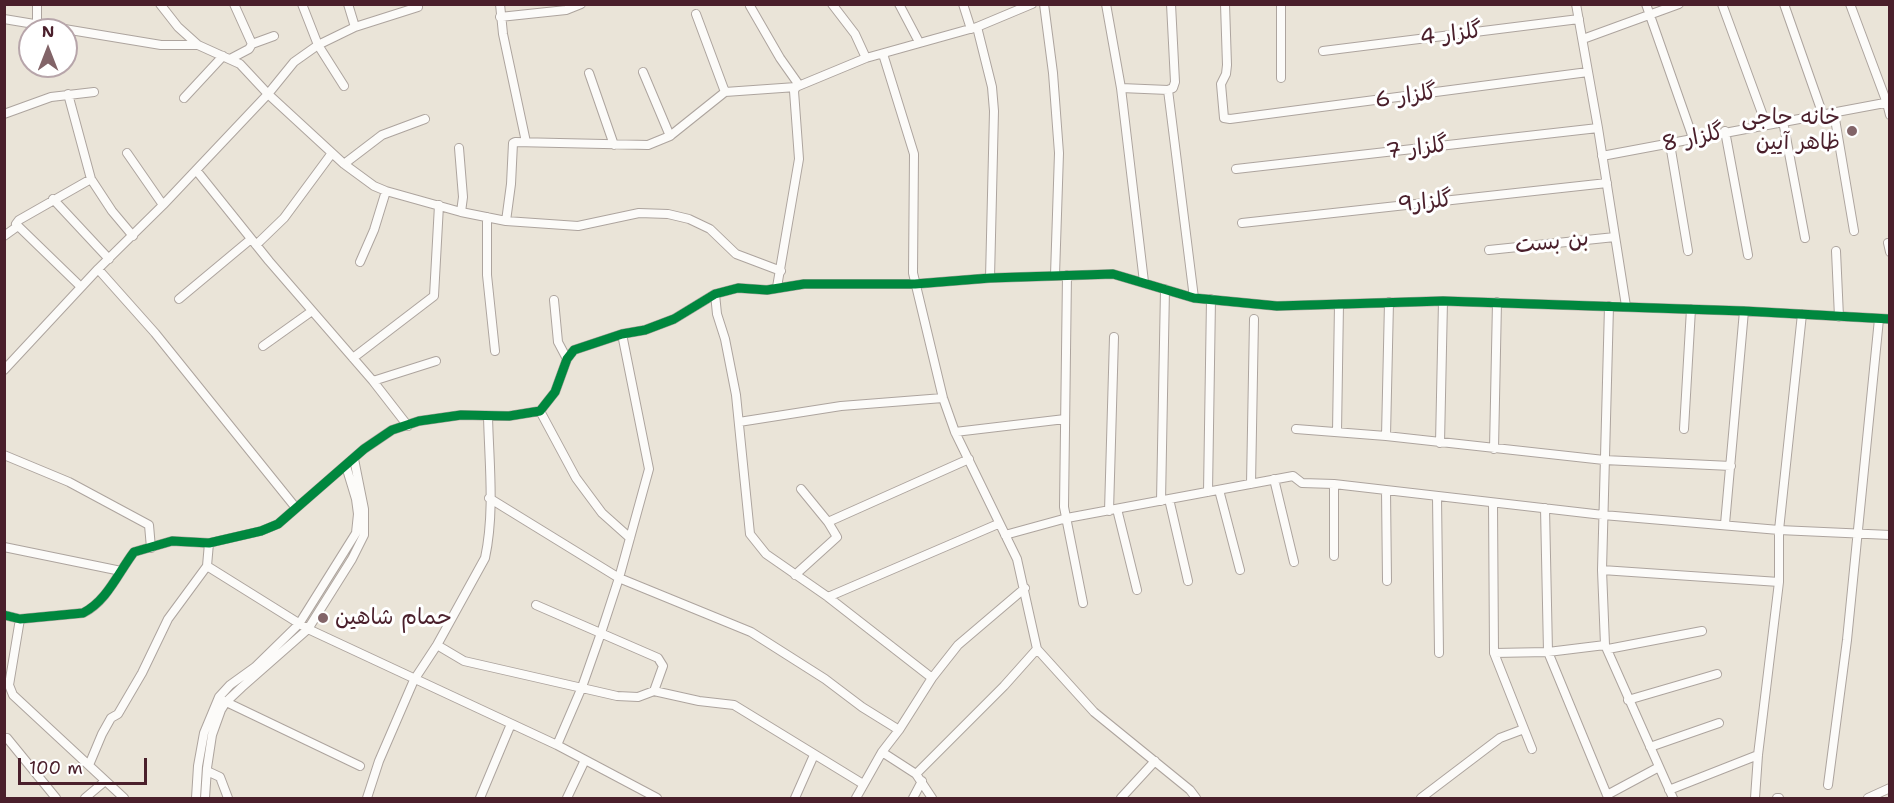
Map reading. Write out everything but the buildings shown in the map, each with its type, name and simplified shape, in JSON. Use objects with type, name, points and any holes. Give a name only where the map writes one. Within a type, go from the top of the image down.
[{"type":"street","points":[[160,4],[178,27],[198,45],[240,64],[268,94],[344,164],[374,186],[461,212],[506,221],[578,226],[639,213],[668,214],[689,219],[710,229],[736,254],[781,272]]},
{"type":"street","points":[[234,4],[252,44]]},
{"type":"street","points":[[302,4],[318,45],[344,86]]},
{"type":"street","points":[[348,4],[355,27]]},
{"type":"street","points":[[4,370],[98,269],[163,206],[268,94],[294,62],[318,45],[355,27],[418,8],[417,4]]},
{"type":"street","points":[[500,4],[526,142]]},
{"type":"street","points":[[501,17],[566,10],[581,4]]},
{"type":"street","points":[[832,4],[855,34],[866,57]]},
{"type":"street","points":[[899,4],[919,42]]},
{"type":"street","points":[[963,4],[974,28],[992,87],[994,111],[990,278]]},
{"type":"street","points":[[506,221],[513,143],[648,145],[670,136],[725,92],[797,86],[866,57],[974,28],[1032,4]]},
{"type":"street","points":[[1044,4],[1053,73],[1059,153],[1055,275]]},
{"type":"street","points":[[1106,4],[1121,88],[1144,282]]},
{"type":"street","points":[[1121,88],[1168,90],[1173,88],[1175,82],[1171,4]]},
{"type":"street","name":"گلزار 6","points":[[1225,4],[1227,65],[1221,84],[1224,118],[1284,113],[1588,72]]},
{"type":"street","points":[[1281,4],[1281,78]]},
{"type":"street","points":[[1576,4],[1626,306]]},
{"type":"street","points":[[1646,4],[1693,138]]},
{"type":"street","points":[[1583,39],[1679,4]]},
{"type":"street","points":[[1722,4],[1766,124]]},
{"type":"street","points":[[1784,4],[1823,115]]},
{"type":"street","points":[[1850,4],[1888,103],[1890,115]]},
{"type":"street","points":[[750,6],[797,86]]},
{"type":"street","points":[[696,14],[725,92]]},
{"type":"street","name":"گلزار 4","points":[[1323,51],[1579,19]]},
{"type":"street","points":[[78,31],[161,45],[198,45]]},
{"type":"street","points":[[184,98],[226,58],[273,36]]},
{"type":"street","points":[[883,54],[914,154],[913,273],[943,398],[955,432],[1017,559],[1037,649],[1094,712],[1190,790],[1196,798]]},
{"type":"street","points":[[643,72],[670,136]]},
{"type":"street","points":[[589,73],[614,145]]},
{"type":"street","points":[[777,287],[799,159],[794,91],[797,86]]},
{"type":"street","points":[[1168,90],[1194,298]]},
{"type":"street","points":[[4,114],[51,97],[94,92]]},
{"type":"street","points":[[68,94],[91,179],[112,211],[133,236]]},
{"type":"street","name":"گلزار 8","points":[[1602,156],[1888,103]]},
{"type":"street","points":[[1834,113],[1854,231]]},
{"type":"street","points":[[344,164],[382,135],[425,119]]},
{"type":"street","points":[[1783,121],[1805,238]]},
{"type":"street","name":"گلزار 7","points":[[1236,169],[1598,128]]},
{"type":"street","points":[[1725,132],[1748,255]]},
{"type":"street","points":[[1670,144],[1688,251]]},
{"type":"street","points":[[459,148],[462,173],[461,212]]},
{"type":"street","points":[[127,153],[163,206]]},
{"type":"street","points":[[179,299],[284,218],[332,153]]},
{"type":"street","points":[[196,170],[408,426]]},
{"type":"street","points":[[81,287],[16,222],[91,179]]},
{"type":"street","name":"گلزار9","points":[[1242,223],[1607,183]]},
{"type":"street","points":[[360,262],[374,230],[386,191]]},
{"type":"street","points":[[53,199],[109,259]]},
{"type":"street","points":[[353,358],[434,296],[439,205]]},
{"type":"street","points":[[487,217],[487,275],[495,351]]},
{"type":"street","points":[[4,236],[18,226]]},
{"type":"street","name":"بن بست","points":[[1489,250],[1615,237]]},
{"type":"street","points":[[1836,252],[1839,318]]},
{"type":"street","points":[[98,269],[156,333],[296,508]]},
{"type":"street","points":[[4,615],[20,619],[83,613],[91,609],[108,591],[134,552],[172,541],[209,543],[261,531],[278,524],[354,459],[392,430],[419,421],[461,415],[509,416],[540,411],[555,392],[567,359],[574,350],[622,334],[645,330],[674,319],[715,294],[738,288],[767,290],[804,284],[915,284],[990,278],[1113,274],[1194,298],[1277,306],[1443,301],[1497,302],[1890,319]]},
{"type":"street","points":[[1067,275],[1064,507],[1083,603]]},
{"type":"street","points":[[1165,289],[1165,500],[1188,581]]},
{"type":"street","points":[[715,294],[717,314],[725,339],[736,395],[750,534],[766,554],[828,597],[932,678]]},
{"type":"street","points":[[1208,492],[1211,299]]},
{"type":"street","points":[[554,300],[558,342],[567,359]]},
{"type":"street","points":[[1440,442],[1443,301]]},
{"type":"street","points":[[1386,436],[1389,302]]},
{"type":"street","points":[[1494,449],[1497,302]]},
{"type":"street","points":[[1337,432],[1339,304]]},
{"type":"street","points":[[1609,306],[1602,570],[1607,647],[1671,794],[1758,755]]},
{"type":"street","points":[[1684,429],[1691,309]]},
{"type":"street","points":[[264,346],[312,311]]},
{"type":"street","points":[[1725,524],[1744,311]]},
{"type":"street","points":[[1755,798],[1779,582],[1779,530],[1802,314]]},
{"type":"street","points":[[1251,484],[1254,319]]},
{"type":"street","points":[[1828,785],[1847,640],[1879,319]]},
{"type":"street","points":[[557,745],[582,687],[601,633],[649,470],[622,334]]},
{"type":"street","points":[[1114,337],[1113,510],[1137,590]]},
{"type":"street","points":[[373,381],[436,361]]},
{"type":"street","points":[[739,422],[841,406],[943,398]]},
{"type":"street","points":[[540,411],[576,478],[602,513],[630,538]]},
{"type":"street","points":[[367,798],[379,760],[414,680],[437,645],[485,558],[488,543],[489,498],[488,416]]},
{"type":"street","points":[[955,432],[1065,419]]},
{"type":"street","points":[[1296,429],[1386,436],[1604,460],[1731,466]]},
{"type":"street","points":[[4,456],[69,482],[149,525],[151,548]]},
{"type":"street","points":[[196,798],[222,700],[308,629],[352,559],[364,535],[364,509],[354,459]]},
{"type":"street","points":[[828,522],[969,459]]},
{"type":"street","points":[[258,669],[299,624],[356,533],[358,514],[356,499],[346,466]]},
{"type":"street","points":[[1005,535],[1066,519],[1293,476],[1302,483],[1334,484],[1603,515],[1779,530],[1890,535]]},
{"type":"street","points":[[1274,479],[1294,562]]},
{"type":"street","points":[[1334,484],[1334,556]]},
{"type":"street","points":[[795,576],[837,537],[801,489]]},
{"type":"street","points":[[1219,490],[1240,570]]},
{"type":"street","points":[[1386,490],[1387,581]]},
{"type":"street","points":[[1437,497],[1439,653]]},
{"type":"street","points":[[489,498],[618,578],[751,632],[899,730]]},
{"type":"street","points":[[1493,503],[1494,653],[1532,749]]},
{"type":"street","points":[[1545,508],[1548,652],[1607,795],[1659,767]]},
{"type":"street","points":[[828,597],[998,524]]},
{"type":"street","points":[[89,765],[102,734],[111,718],[118,714],[142,673],[168,619],[207,566],[209,543]]},
{"type":"street","points":[[4,547],[121,571]]},
{"type":"street","points":[[207,566],[308,629],[557,745],[657,798]]},
{"type":"street","points":[[1602,570],[1779,582]]},
{"type":"street","points":[[856,798],[882,752],[932,678],[958,645],[1024,588]]},
{"type":"street","points":[[536,605],[658,658],[663,666],[654,691]]},
{"type":"street","points":[[20,619],[9,685],[13,695],[124,798]]},
{"type":"street","points":[[1494,653],[1548,652],[1607,647],[1702,630]]},
{"type":"street","points":[[437,645],[464,661],[617,696],[638,696],[654,691],[699,702],[734,705],[863,784]]},
{"type":"street","points":[[913,798],[919,778],[1037,649]]},
{"type":"street","points":[[1628,699],[1717,674]]},
{"type":"street","points":[[222,700],[360,766]]},
{"type":"street","points":[[1650,747],[1719,723]]},
{"type":"street","points":[[480,798],[511,724]]},
{"type":"street","points":[[1421,798],[1500,738],[1524,729]]},
{"type":"street","points":[[7,738],[56,798]]},
{"type":"street","points":[[882,752],[919,778],[932,798]]},
{"type":"street","points":[[795,798],[814,755]]},
{"type":"street","points":[[567,798],[585,760]]},
{"type":"street","points":[[1121,798],[1155,761]]},
{"type":"street","points":[[204,769],[206,798]]},
{"type":"street","points":[[204,769],[220,777],[228,798]]},
{"type":"street","points":[[85,798],[105,782]]},
{"type":"street","points":[[1868,798],[1890,788]]},
{"type":"cycle path","points":[[4,615],[20,619],[83,613],[105,594],[134,552],[172,541],[209,543],[261,531],[278,524],[364,449],[392,430],[419,421],[461,415],[509,416],[540,411],[555,392],[567,359],[574,350],[622,334],[645,330],[674,319],[715,294],[738,288],[767,290],[804,284],[915,284],[990,278],[1113,274],[1194,298],[1277,306],[1443,301],[1744,311],[1890,319]]},
{"type":"place","name":"خانه حاجی ظاهر آیین","points":[[1852,131]]},
{"type":"place","name":"حمام شاهین","points":[[323,618]]}]
